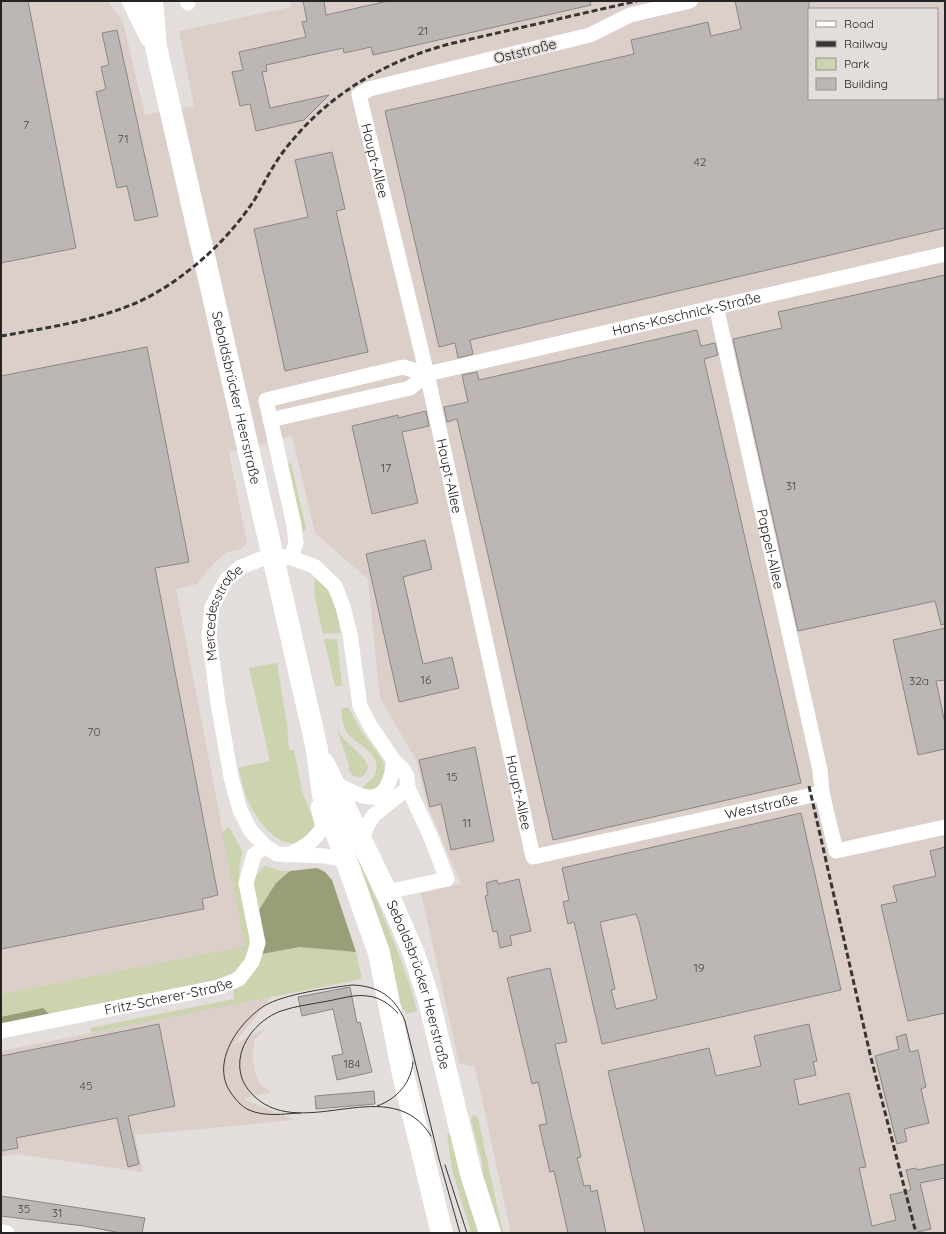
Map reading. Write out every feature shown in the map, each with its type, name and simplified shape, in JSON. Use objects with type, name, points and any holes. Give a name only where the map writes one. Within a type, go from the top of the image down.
[{"type":"main road","name":"Sebaldsbrücker Heerstraße","points":[[133,1],[156,47]]},
{"type":"main road","name":"Sebaldsbrücker Heerstraße","points":[[152,1],[156,47],[296,660],[344,860],[379,953],[403,1074],[442,1233]]},
{"type":"main road","name":"Sebaldsbrücker Heerstraße","points":[[328,789],[361,841],[414,954],[428,997],[471,1174],[490,1233]]},
{"type":"street","name":"Oststraße","points":[[359,95],[369,89],[590,35],[630,15],[690,1]]},
{"type":"street","name":"Haupt-Allee","points":[[359,95],[427,374],[534,857]]},
{"type":"street","name":"Hans-Koschnick-Straße","points":[[427,374],[403,367],[266,400],[270,420],[410,388],[427,374],[945,254]]},
{"type":"street","name":"Pappel-Allee","points":[[716,306],[820,770],[822,793]]},
{"type":"street","points":[[270,420],[294,525],[296,543],[291,558]]},
{"type":"street","name":"Mercedesstraße","points":[[344,860],[325,856],[277,854],[265,846],[250,830],[240,810],[231,777],[218,704],[209,636],[212,607],[226,580],[241,567],[261,559],[278,556],[291,558],[314,566],[335,586],[343,607],[350,634],[360,706],[371,727],[394,761],[403,769],[408,777],[408,788],[430,835],[447,879],[386,892]]},
{"type":"street","points":[[288,855],[302,849],[315,839],[323,827],[318,804],[328,789],[363,798],[375,797],[385,790],[392,774],[394,761]]},
{"type":"street","points":[[361,841],[368,824],[374,815],[408,788]]},
{"type":"street","points":[[822,793],[836,851],[945,827]]},
{"type":"street","name":"Weststraße","points":[[534,857],[822,793]]},
{"type":"street","name":"Fritz-Scherer-Straße","points":[[1,1031],[219,987],[239,979],[252,962],[258,943],[246,883],[254,855],[265,846]]},
{"type":"street","points":[[1,1232],[8,1233]]},
{"type":"shaded area","points":[[1,1],[108,1],[123,22],[145,115],[194,106],[179,31],[291,7],[290,1],[945,1],[945,1233],[511,1233],[475,1067],[459,1063],[421,893],[461,884],[427,805],[416,760],[380,698],[368,579],[315,533],[292,436],[229,452],[247,543],[241,549],[227,552],[215,562],[197,584],[176,589],[245,946],[1,994]]},
{"type":"shaded area","points":[[271,997],[233,1045],[266,1028],[255,1039],[252,1056],[255,1072],[261,1085],[271,1092],[243,1099],[295,1120],[135,1135],[143,1172],[17,1154],[1,1157],[1,1051]]},
{"type":"green space","points":[[291,463],[306,529],[301,533],[286,464]]},
{"type":"green space","points":[[315,578],[331,595],[338,617],[340,633],[323,634],[314,593]]},
{"type":"green space","points":[[324,639],[337,639],[342,686],[335,686]]},
{"type":"green space","points":[[277,663],[287,725],[289,750],[294,750],[302,791],[316,827],[299,841],[292,843],[278,839],[260,821],[247,799],[238,768],[270,761],[249,668]]},
{"type":"green space","points":[[348,707],[383,762],[385,773],[384,780],[374,791],[362,790],[363,787],[374,777],[376,764],[371,753],[351,737],[346,731],[341,709]]},
{"type":"green space","points":[[336,726],[343,738],[360,755],[368,766],[366,773],[360,778],[352,775],[348,769],[350,768]]},
{"type":"green space","points":[[339,813],[396,948],[410,985],[417,1011],[407,1014],[395,997]]},
{"type":"green space","points":[[229,827],[243,852],[239,873],[249,932],[249,946],[245,958],[237,970],[222,980],[51,1016],[1,1017],[1,994],[245,946],[222,832]]},
{"type":"green space","points":[[265,866],[281,871],[290,871],[276,883],[257,913],[254,881],[256,876]]},
{"type":"green space","points":[[317,868],[325,872],[332,880],[356,952],[300,947],[262,954],[257,913],[276,883],[290,871]]},
{"type":"green space","points":[[300,947],[356,952],[362,979],[91,1033],[90,1028],[234,999],[234,988],[262,954]]},
{"type":"green space","points":[[43,1008],[51,1016],[1,1026],[1,1017]]},
{"type":"green space","points":[[474,1115],[478,1118],[503,1233],[499,1233],[484,1188],[482,1162],[471,1120],[472,1116]]},
{"type":"green space","points":[[447,1134],[450,1134],[458,1148],[484,1233],[471,1233],[452,1169]]},
{"type":"building","points":[[1,1],[28,1],[76,248],[1,263]]},
{"type":"building","points":[[303,1],[324,1],[326,15],[388,1],[590,1],[591,5],[373,55],[371,47],[344,53],[343,48],[266,65],[267,71],[262,72],[270,108],[329,95],[304,120],[256,131],[250,104],[240,106],[232,72],[243,70],[239,52],[306,37],[302,22],[307,21]]},
{"type":"building","points":[[735,1],[809,1],[808,100],[945,99],[945,228],[470,340],[473,354],[458,358],[455,343],[439,347],[385,111],[634,54],[631,40],[708,22],[711,36],[741,29]]},
{"type":"building","points":[[117,30],[158,216],[135,221],[127,186],[117,188],[96,92],[106,89],[101,67],[109,65],[102,33]]},
{"type":"building","points":[[332,152],[345,209],[336,211],[368,352],[285,371],[254,229],[308,217],[295,160]]},
{"type":"building","points":[[945,275],[945,624],[941,625],[935,601],[798,631],[733,339],[782,328],[778,312]]},
{"type":"building","points":[[697,330],[701,346],[715,343],[718,355],[704,359],[801,783],[553,840],[457,419],[447,422],[444,407],[468,402],[462,375],[477,372],[479,380]]},
{"type":"building","points":[[147,347],[189,562],[155,568],[218,895],[202,899],[204,909],[1,949],[1,376]]},
{"type":"building","points":[[426,411],[429,426],[402,432],[418,503],[372,514],[352,426],[398,415],[398,418]]},
{"type":"building","points":[[425,540],[432,569],[403,577],[423,664],[452,657],[459,688],[399,702],[366,554]]},
{"type":"building","points":[[945,628],[945,680],[936,681],[945,723],[945,749],[918,755],[893,640]]},
{"type":"building","points":[[475,747],[494,841],[451,850],[441,804],[430,807],[419,760]]},
{"type":"building","points":[[801,813],[841,990],[602,1044],[574,922],[568,924],[563,902],[569,900],[562,868]],"holes":[[[636,914],[657,999],[616,1009],[611,990],[615,989],[600,922]]]},
{"type":"building","points":[[945,847],[945,1013],[908,1021],[881,905],[897,902],[893,886],[936,876],[930,851]]},
{"type":"building","points":[[519,879],[531,931],[510,936],[512,945],[500,948],[497,931],[493,932],[485,896],[488,895],[486,883],[497,880],[498,884]]},
{"type":"building","points":[[550,968],[567,1042],[555,1044],[581,1157],[577,1158],[584,1186],[590,1185],[591,1192],[597,1190],[606,1233],[568,1233],[554,1171],[550,1172],[539,1125],[547,1124],[538,1082],[532,1084],[507,978]]},
{"type":"building","points":[[350,987],[357,1023],[360,1022],[372,1072],[337,1080],[332,1056],[343,1054],[333,1009],[302,1016],[298,997]]},
{"type":"building","points":[[159,1024],[175,1106],[128,1116],[139,1164],[128,1167],[117,1118],[16,1138],[18,1148],[1,1151],[1,1056]]},
{"type":"building","points":[[809,1024],[817,1061],[813,1062],[816,1075],[794,1080],[799,1105],[849,1093],[866,1167],[859,1168],[872,1226],[896,1220],[890,1195],[911,1190],[906,1170],[916,1168],[917,1170],[945,1164],[945,1178],[920,1183],[931,1229],[913,1233],[645,1233],[608,1071],[709,1048],[716,1076],[761,1066],[754,1036]]},
{"type":"building","points":[[906,1034],[910,1052],[918,1050],[926,1087],[921,1089],[929,1123],[904,1129],[907,1141],[897,1144],[875,1056],[899,1049],[896,1037]]},
{"type":"building","points":[[374,1091],[375,1104],[316,1109],[315,1096]]},
{"type":"building","points":[[1,1196],[145,1218],[142,1233],[121,1233],[84,1226],[1,1216]]},
{"type":"tram line","points":[[300,1113],[261,1114],[244,1107],[231,1093],[225,1081],[225,1057],[237,1033],[254,1013],[264,1006],[283,998],[352,985],[370,988],[385,994],[396,1005],[405,1021],[439,1159],[460,1233]]},
{"type":"tram line","points":[[398,1013],[380,999],[362,996],[347,997],[298,1006],[281,1011],[263,1021],[249,1036],[241,1055],[241,1075],[246,1087],[255,1097],[275,1109],[298,1113],[371,1107],[394,1108],[414,1117],[431,1136]]},
{"type":"tram line","points":[[377,1106],[397,1095],[402,1089],[412,1070],[413,1062]]},
{"type":"tram line","points":[[445,1165],[467,1233]]},
{"type":"railway","points":[[1,336],[103,315],[136,303],[155,294],[173,282],[206,256],[232,229],[255,199],[279,158],[299,132],[317,114],[337,98],[379,71],[401,61],[449,44],[637,1]]},
{"type":"railway","points":[[809,786],[870,1054],[916,1233]]}]
